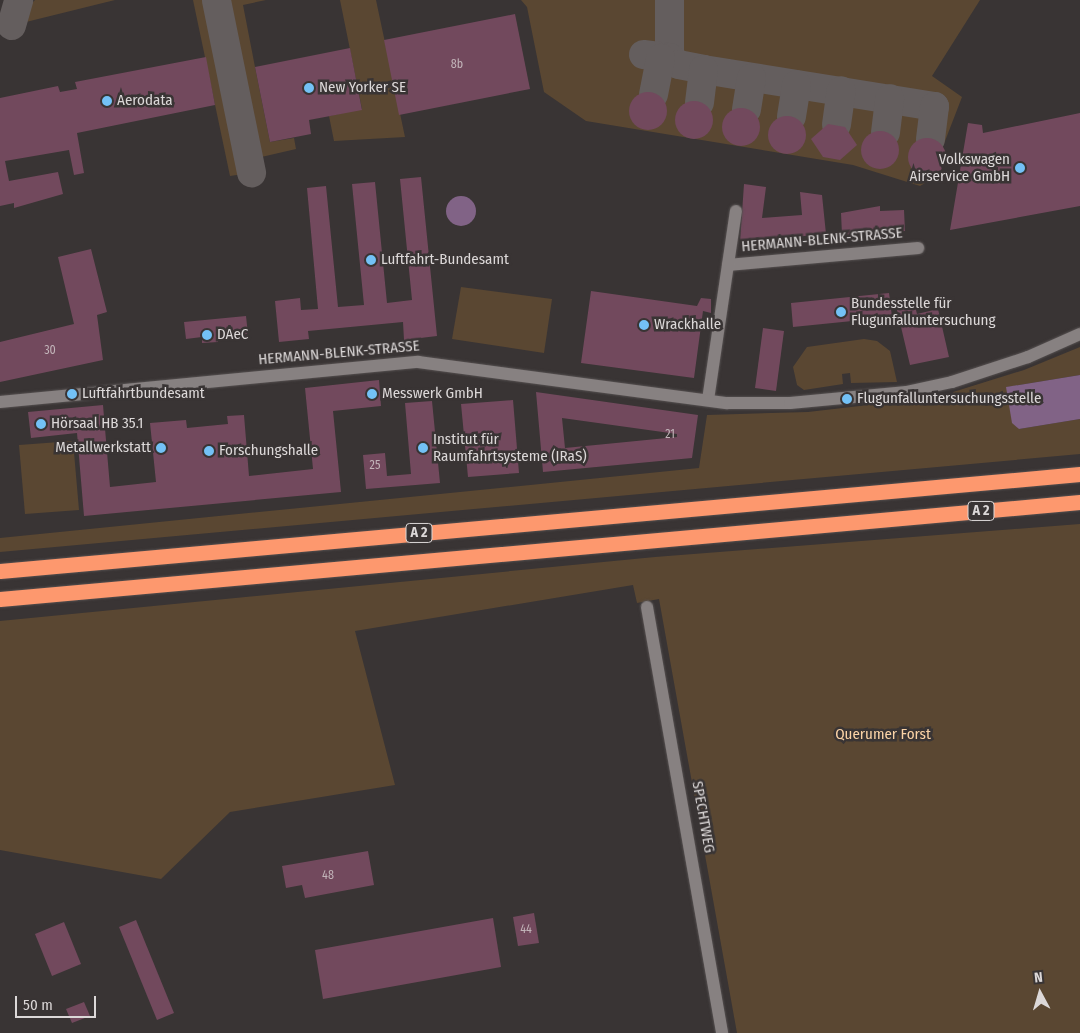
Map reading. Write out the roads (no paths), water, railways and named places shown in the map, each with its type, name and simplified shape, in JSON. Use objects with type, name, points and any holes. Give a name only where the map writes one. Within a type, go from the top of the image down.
[{"type":"highway","name":"A 2","points":[[0,570],[1080,474]]},
{"type":"highway","name":"A 2","points":[[0,599],[1080,502]]},
{"type":"street","name":"HERMANN-BLENK-STRASSE","points":[[708,400],[736,211]]},
{"type":"street","name":"HERMANN-BLENK-STRASSE","points":[[728,264],[918,248]]},
{"type":"street","name":"HERMANN-BLENK-STRASSE","points":[[0,402],[418,362],[708,400],[790,403],[906,392],[980,374],[1080,334]]},
{"type":"street","name":"SPECHTWEG","points":[[647,607],[722,1033]]},
{"type":"place","name":"New Yorker SE","points":[[309,88]]},
{"type":"place","name":"Aerodata","points":[[107,101]]},
{"type":"place","name":"Volkswagen Airservice GmbH","points":[[1020,168]]},
{"type":"place","name":"Luftfahrt-Bundesamt","points":[[371,260]]},
{"type":"place","name":"Bundesstelle für Flugunfalluntersuchung","points":[[841,312]]},
{"type":"place","name":"Wrackhalle","points":[[644,325]]},
{"type":"place","name":"DAeC","points":[[207,335]]},
{"type":"place","name":"Luftfahrtbundesamt","points":[[72,394]]},
{"type":"place","name":"Messwerk GmbH","points":[[372,394]]},
{"type":"place","name":"Flugunfalluntersuchungsstelle","points":[[847,399]]},
{"type":"place","name":"Hörsaal HB 35.1","points":[[41,424]]},
{"type":"place","name":"Metallwerkstatt","points":[[161,448]]},
{"type":"place","name":"Institut für Raumfahrtsysteme (IRaS)","points":[[423,448]]},
{"type":"place","name":"Forschungshalle","points":[[209,451]]},
{"type":"park label","name":"Querumer Forst","points":[[883,735]]}]
